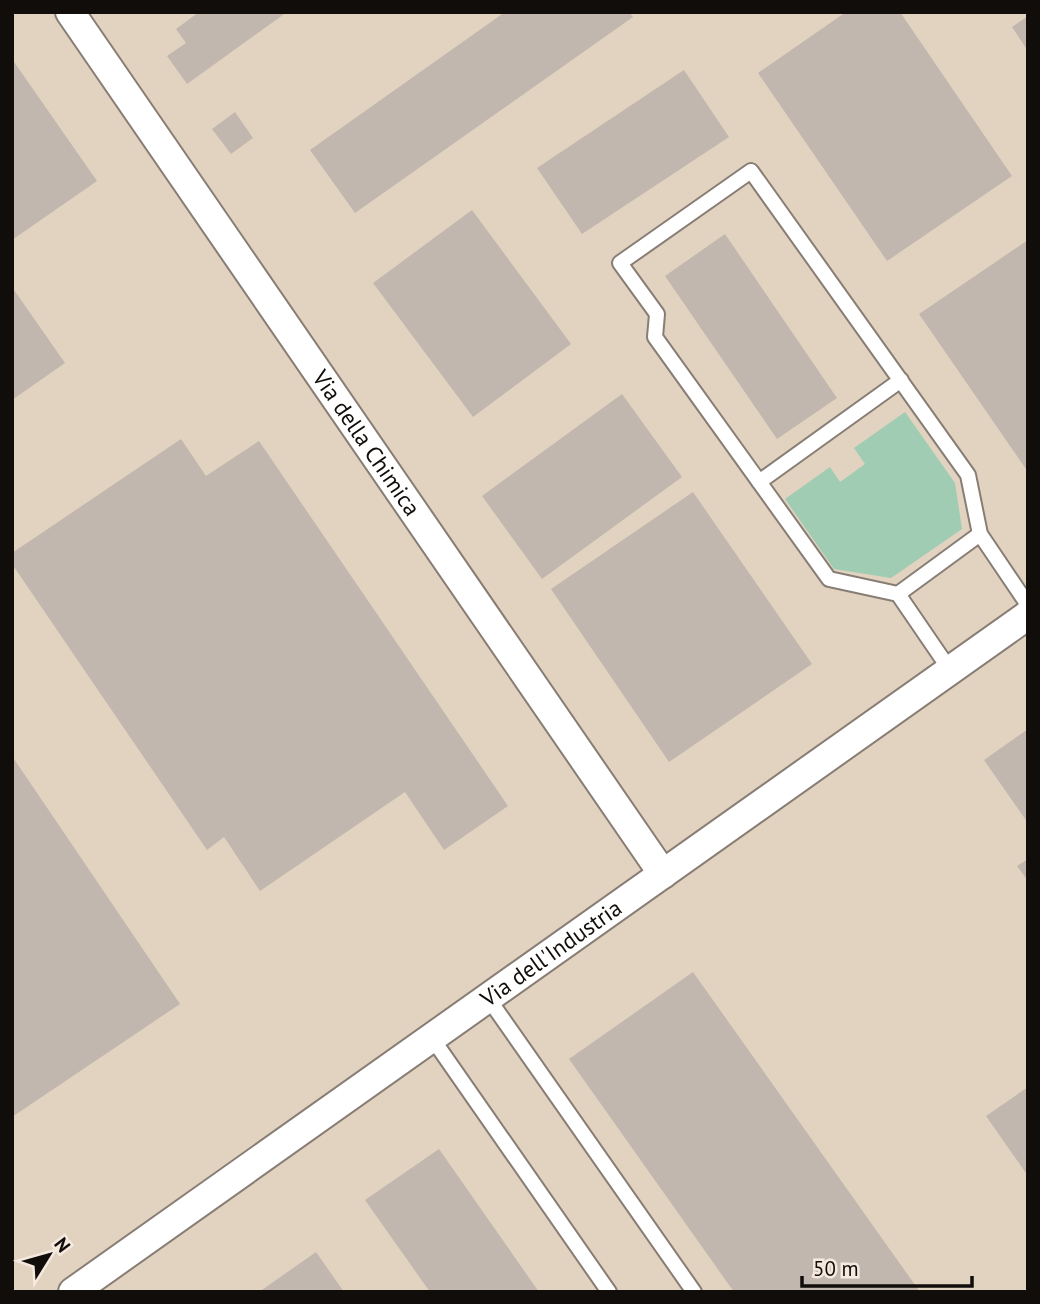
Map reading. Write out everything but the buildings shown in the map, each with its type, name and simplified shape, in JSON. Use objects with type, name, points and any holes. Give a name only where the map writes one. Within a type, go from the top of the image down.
[{"type":"street","name":"Via della Chimica","points":[[70,12],[663,874]]},
{"type":"street","name":"Via dell'Industria","points":[[73,1292],[99,1280],[432,1038],[1028,615]]},
{"type":"lane","points":[[950,670],[898,594],[829,579],[655,337],[657,314],[620,263],[751,171],[968,475],[980,534],[1028,605]]},
{"type":"lane","points":[[759,482],[901,380]]},
{"type":"lane","points":[[898,594],[980,534]]},
{"type":"lane","points":[[488,998],[694,1292]]},
{"type":"lane","points":[[432,1038],[609,1292]]},
{"type":"shaded area","points":[[12,12],[1028,12],[1028,1292],[12,1292]]},
{"type":"green space","points":[[905,412],[955,483],[962,529],[891,578],[834,569],[785,499],[830,467],[840,482],[865,464],[854,448]]}]
